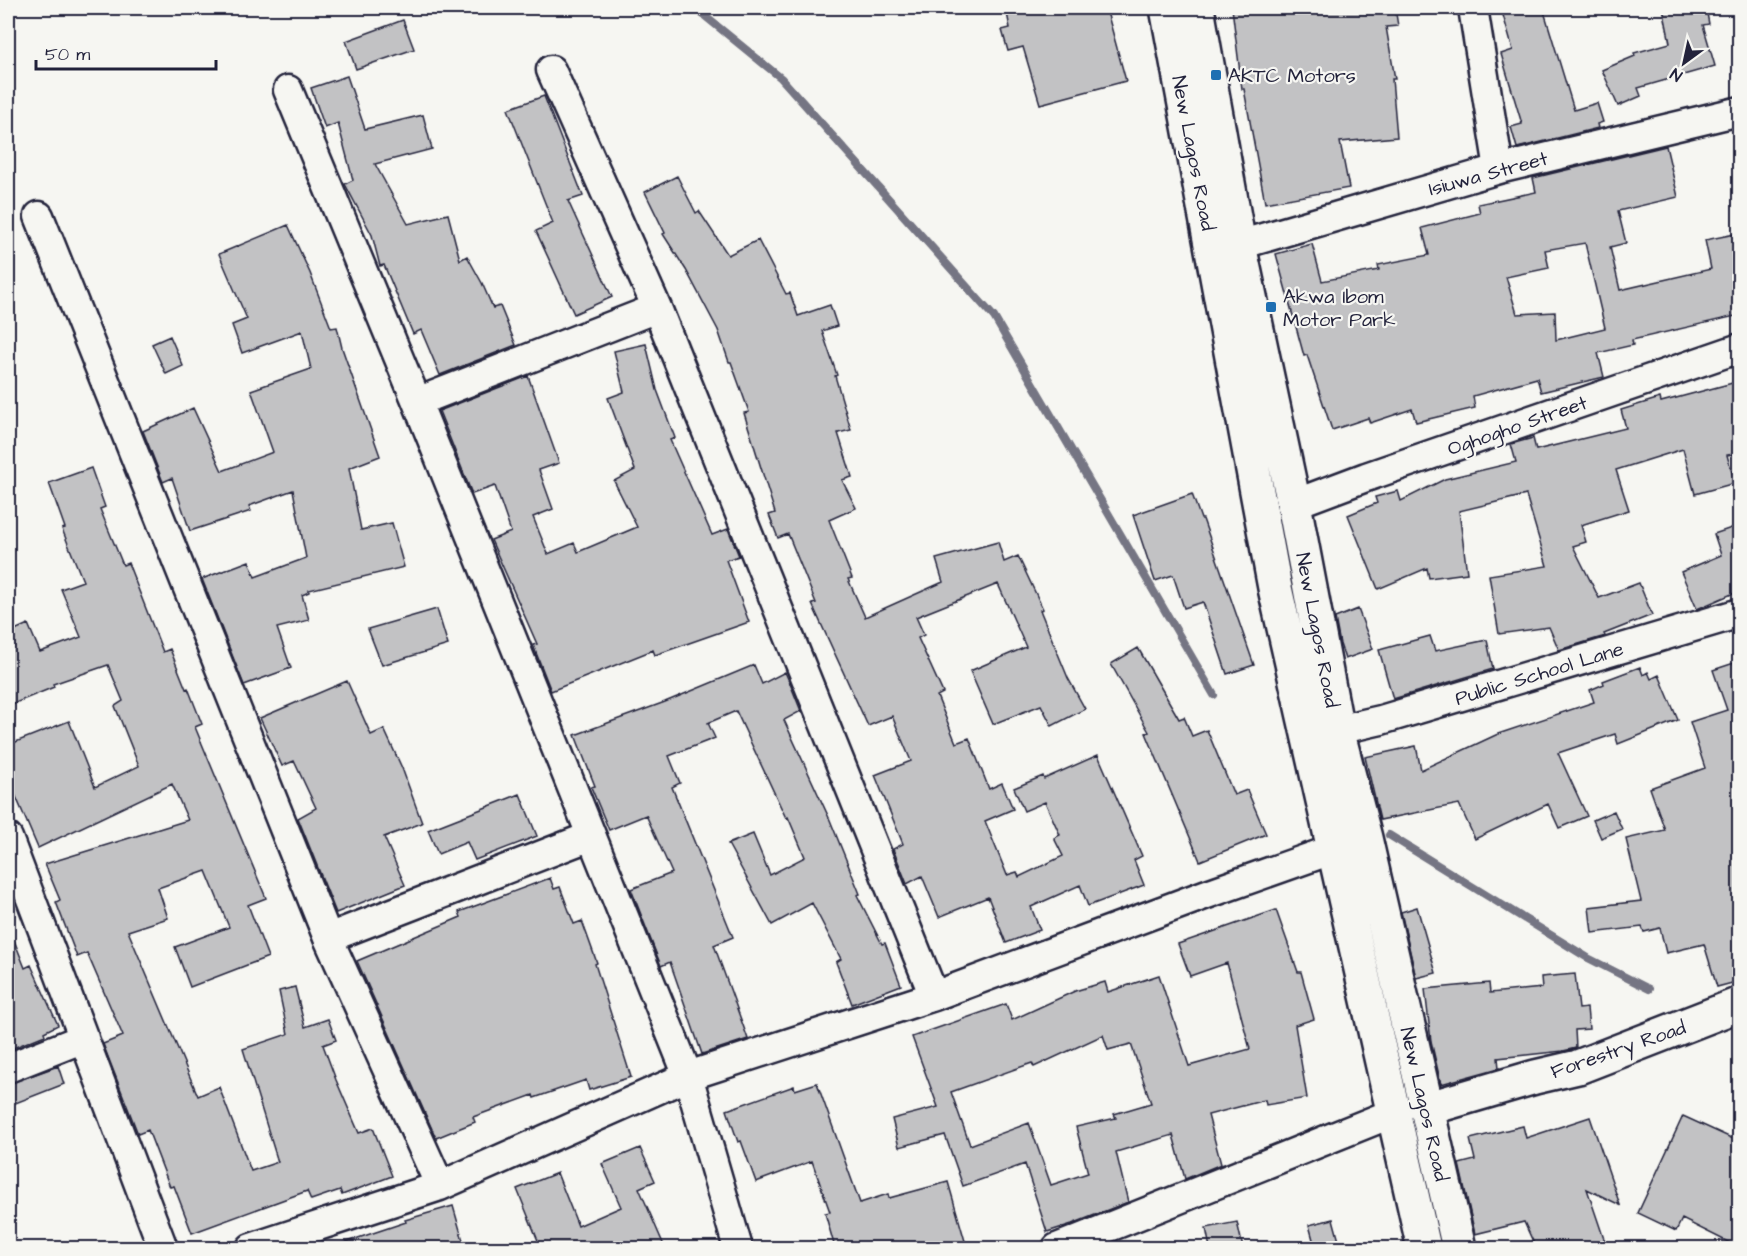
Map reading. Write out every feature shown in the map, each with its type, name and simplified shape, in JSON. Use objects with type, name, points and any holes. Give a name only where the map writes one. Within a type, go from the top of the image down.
[{"type":"main road","name":"New Lagos Road","points":[[1167,8],[1275,588],[1424,1248]]},
{"type":"main road","name":"New Lagos Road","points":[[1197,8],[1239,245],[1294,504],[1337,730],[1365,838],[1459,1248]]},
{"type":"main road","name":"Forestry Road","points":[[1426,1109],[1535,1077],[1578,1067],[1740,1004]]},
{"type":"street","points":[[1473,8],[1499,169]]},
{"type":"street","points":[[551,69],[657,308],[934,996]]},
{"type":"street","points":[[288,90],[417,402],[688,1076],[738,1248]]},
{"type":"street","name":"Isiuwa Street","points":[[1239,245],[1499,169],[1740,111]]},
{"type":"street","points":[[39,216],[328,938],[440,1186]]},
{"type":"street","points":[[417,402],[657,308]]},
{"type":"street","name":"Oghogho Street","points":[[1294,504],[1740,348]]},
{"type":"street","name":"Public School Lane","points":[[1337,730],[1382,720],[1740,613]]},
{"type":"street","points":[[328,938],[591,836]]},
{"type":"street","points":[[8,838],[163,1248]]},
{"type":"street","points":[[250,1248],[440,1186],[688,1076],[934,996],[1365,838]]},
{"type":"street","points":[[8,1068],[84,1038]]},
{"type":"street","points":[[1057,1248],[1393,1113]]},
{"type":"building","points":[[1006,8],[1106,8],[1126,81],[1040,104],[1023,47],[1008,51],[1002,30],[1010,28]]},
{"type":"building","points":[[1232,8],[1395,8],[1398,26],[1386,27],[1395,79],[1392,79],[1397,137],[1340,142],[1349,188],[1265,203],[1244,89],[1242,89]]},
{"type":"building","points":[[1501,8],[1543,8],[1574,110],[1597,103],[1603,122],[1597,124],[1598,128],[1517,148],[1511,127],[1522,124],[1501,54],[1513,50]]},
{"type":"building","points":[[1663,8],[1706,8],[1709,24],[1703,25],[1715,66],[1638,88],[1641,96],[1618,106],[1602,70],[1635,56],[1634,53],[1670,43]]},
{"type":"building","points":[[403,20],[414,49],[356,69],[346,41]]},
{"type":"building","points":[[347,76],[365,129],[423,115],[432,149],[375,164],[408,224],[448,214],[460,260],[467,256],[493,308],[500,306],[516,345],[440,375],[421,330],[413,334],[384,265],[380,266],[372,235],[345,184],[353,180],[338,123],[325,128],[311,88]]},
{"type":"building","points":[[544,96],[583,196],[568,201],[612,297],[574,314],[536,231],[553,223],[508,109]]},
{"type":"building","points":[[1666,146],[1678,197],[1618,211],[1626,243],[1610,247],[1620,290],[1711,269],[1705,240],[1740,233],[1740,315],[1632,340],[1633,345],[1598,353],[1604,377],[1541,392],[1537,378],[1473,396],[1475,408],[1416,422],[1412,409],[1370,423],[1368,418],[1332,430],[1307,355],[1304,356],[1276,254],[1312,244],[1322,281],[1379,270],[1378,265],[1429,255],[1422,228],[1480,213],[1478,204],[1536,192],[1533,178]],"holes":[[[1585,243],[1605,328],[1556,340],[1555,312],[1517,314],[1506,277],[1549,268],[1545,250]]]},
{"type":"building","points":[[677,176],[696,213],[699,211],[728,255],[758,240],[786,294],[790,293],[798,316],[830,305],[837,326],[822,331],[837,375],[835,376],[851,430],[838,433],[852,477],[842,480],[856,508],[829,520],[852,578],[848,579],[865,617],[943,582],[936,559],[998,542],[1004,562],[1018,556],[1043,609],[1040,610],[1068,678],[1085,709],[1052,726],[1041,705],[993,724],[970,671],[1026,647],[998,584],[916,617],[924,635],[918,638],[943,693],[937,696],[956,743],[969,738],[989,789],[1002,783],[1013,809],[985,821],[1007,875],[1017,872],[1019,877],[1063,856],[1054,838],[1060,835],[1045,802],[1024,811],[1014,788],[1043,776],[1044,779],[1098,755],[1142,856],[1134,860],[1144,885],[1088,906],[1080,885],[1031,907],[1040,930],[1006,943],[988,897],[939,917],[922,876],[907,884],[893,849],[903,844],[875,775],[911,761],[892,716],[868,726],[812,604],[816,603],[788,534],[778,538],[769,515],[775,513],[744,413],[749,412],[731,362],[729,362],[718,330],[686,270],[663,234],[665,233],[645,192]]},
{"type":"building","points":[[288,225],[310,273],[331,328],[337,327],[342,348],[380,456],[349,468],[361,530],[392,523],[404,567],[309,590],[302,595],[309,620],[277,628],[291,668],[244,685],[202,579],[249,561],[255,577],[306,558],[293,490],[249,506],[251,511],[190,531],[172,478],[163,482],[143,431],[193,408],[222,471],[273,452],[251,390],[311,369],[302,331],[242,353],[232,325],[247,319],[219,254]]},
{"type":"building","points":[[170,336],[183,366],[166,374],[152,344]]},
{"type":"building","points":[[646,344],[657,390],[675,438],[670,440],[712,535],[728,529],[739,556],[726,560],[749,622],[655,655],[653,650],[551,691],[533,645],[537,644],[491,540],[511,532],[495,486],[472,494],[439,411],[528,376],[559,463],[539,470],[553,509],[533,517],[548,554],[574,543],[578,552],[637,527],[614,481],[635,470],[608,398],[624,392],[614,351]]},
{"type":"building","points":[[1740,381],[1740,453],[1727,455],[1735,483],[1695,494],[1683,449],[1616,470],[1629,510],[1581,525],[1586,542],[1573,546],[1599,598],[1639,583],[1652,615],[1604,634],[1605,636],[1559,650],[1549,627],[1499,634],[1489,575],[1547,566],[1526,495],[1459,511],[1467,573],[1429,578],[1427,568],[1378,589],[1348,515],[1377,503],[1375,497],[1398,491],[1401,501],[1445,479],[1516,462],[1511,444],[1533,438],[1536,450],[1626,428],[1621,410],[1660,398],[1661,402]]},
{"type":"building","points":[[91,468],[105,507],[100,509],[123,565],[128,563],[163,652],[170,649],[186,689],[188,688],[202,724],[195,727],[266,898],[248,905],[268,957],[190,987],[175,947],[229,927],[206,871],[158,888],[168,918],[128,931],[198,1096],[219,1087],[251,1171],[278,1162],[243,1049],[288,1034],[279,991],[295,987],[305,1027],[328,1019],[336,1040],[323,1045],[336,1080],[359,1133],[373,1128],[392,1176],[342,1195],[340,1190],[311,1200],[307,1191],[192,1233],[174,1186],[170,1187],[148,1130],[138,1134],[103,1044],[123,1036],[87,953],[77,957],[56,902],[60,900],[45,864],[188,820],[172,784],[38,848],[8,778],[8,745],[69,721],[95,787],[139,766],[115,706],[123,701],[108,665],[53,684],[54,687],[8,706],[8,633],[28,624],[40,652],[81,637],[61,589],[83,581],[62,529],[65,528],[49,483]]},
{"type":"building","points":[[1192,494],[1201,519],[1203,519],[1254,665],[1227,674],[1203,602],[1184,608],[1173,575],[1155,581],[1133,515]]},
{"type":"building","points":[[1740,525],[1740,597],[1735,597],[1734,593],[1697,609],[1681,572],[1721,555],[1714,534]]},
{"type":"building","points":[[437,609],[448,645],[382,665],[368,629]]},
{"type":"building","points":[[1358,609],[1373,649],[1345,659],[1335,618]]},
{"type":"building","points":[[1430,636],[1435,651],[1487,640],[1493,669],[1393,699],[1379,650]]},
{"type":"building","points":[[1138,648],[1179,719],[1184,717],[1192,736],[1207,730],[1234,795],[1247,790],[1266,834],[1200,861],[1146,733],[1149,732],[1111,664]]},
{"type":"building","points":[[1740,661],[1740,737],[1737,738],[1740,746],[1740,981],[1717,987],[1704,944],[1666,953],[1660,928],[1644,932],[1642,927],[1592,933],[1589,907],[1641,901],[1626,839],[1665,830],[1650,788],[1705,768],[1690,722],[1727,710],[1713,670]]},
{"type":"building","points":[[754,665],[762,684],[785,672],[801,711],[784,720],[830,820],[860,894],[857,895],[882,944],[885,943],[901,985],[852,1004],[836,962],[841,959],[812,903],[772,925],[728,844],[753,834],[770,875],[805,857],[736,711],[708,723],[715,738],[669,756],[680,783],[672,787],[733,937],[714,945],[748,1039],[702,1054],[670,962],[661,966],[631,889],[672,873],[646,815],[609,830],[591,787],[595,786],[575,735],[665,702]]},
{"type":"building","points":[[1640,667],[1643,675],[1648,672],[1651,679],[1659,675],[1678,720],[1618,744],[1615,734],[1558,753],[1587,816],[1559,828],[1548,804],[1475,839],[1459,804],[1380,820],[1365,757],[1416,746],[1421,770],[1498,734],[1594,702],[1590,690],[1604,684],[1603,681]]},
{"type":"building","points":[[347,681],[371,735],[384,729],[402,768],[422,823],[384,837],[405,885],[336,913],[298,818],[316,808],[294,761],[282,766],[260,718]]},
{"type":"building","points":[[520,794],[537,836],[475,860],[467,842],[438,854],[428,830]]},
{"type":"building","points":[[1614,811],[1622,829],[1601,838],[1593,820]]},
{"type":"building","points":[[550,878],[554,889],[560,887],[574,924],[582,921],[631,1077],[589,1090],[586,1080],[534,1098],[533,1095],[473,1117],[475,1122],[436,1138],[357,961],[461,917],[459,912]]},
{"type":"building","points":[[1417,907],[1436,973],[1416,978],[1401,912]]},
{"type":"building","points":[[1276,910],[1298,972],[1301,972],[1314,1019],[1295,1025],[1307,1098],[1266,1105],[1265,1100],[1208,1115],[1221,1164],[1185,1179],[1173,1135],[1116,1152],[1128,1202],[1047,1232],[1025,1164],[963,1186],[945,1135],[899,1147],[892,1119],[938,1107],[912,1037],[1006,1004],[1012,1020],[1075,991],[1105,982],[1108,992],[1159,975],[1189,1066],[1250,1049],[1227,963],[1190,976],[1178,944]],"holes":[[[1103,1035],[1108,1050],[1131,1044],[1151,1103],[1114,1114],[1116,1118],[1076,1127],[1088,1173],[1051,1185],[1029,1123],[970,1145],[951,1092],[1032,1063],[1034,1067]]]},
{"type":"building","points":[[8,925],[25,968],[31,965],[58,1025],[44,1032],[45,1035],[8,1050]]},
{"type":"building","points":[[1575,974],[1579,1009],[1587,1008],[1589,1029],[1575,1030],[1576,1048],[1498,1058],[1499,1068],[1441,1084],[1431,1041],[1425,989],[1489,983],[1490,993],[1542,988],[1541,977]]},
{"type":"building","points":[[58,1066],[64,1084],[8,1106],[8,1084]]},
{"type":"building","points":[[817,1083],[860,1203],[888,1194],[889,1198],[948,1182],[967,1248],[835,1248],[825,1213],[830,1212],[812,1161],[756,1182],[727,1110],[794,1086],[795,1090]]},
{"type":"building","points":[[1683,1116],[1740,1142],[1740,1248],[1682,1219],[1676,1231],[1638,1213]]},
{"type":"building","points":[[1590,1117],[1620,1205],[1587,1189],[1607,1248],[1536,1248],[1524,1222],[1475,1234],[1459,1164],[1475,1160],[1470,1139],[1523,1126],[1526,1138]]},
{"type":"building","points":[[640,1148],[655,1181],[639,1188],[665,1248],[541,1248],[517,1189],[557,1173],[578,1226],[621,1207],[602,1164]]},
{"type":"building","points":[[453,1206],[464,1244],[448,1248],[337,1248],[337,1245],[406,1222],[405,1220]]},
{"type":"building","points":[[1333,1219],[1339,1241],[1315,1247],[1309,1225]]},
{"type":"building","points":[[1237,1222],[1243,1248],[1210,1248],[1206,1228]]},
{"type":"waterway","points":[[695,8],[781,78],[994,317],[1214,695]]},
{"type":"waterway","points":[[1389,835],[1588,958],[1649,989]]},
{"type":"place","name":"AKTC Motors","points":[[1216,75]]},
{"type":"place","name":"Akwa Ibom Motor Park","points":[[1271,307]]}]
